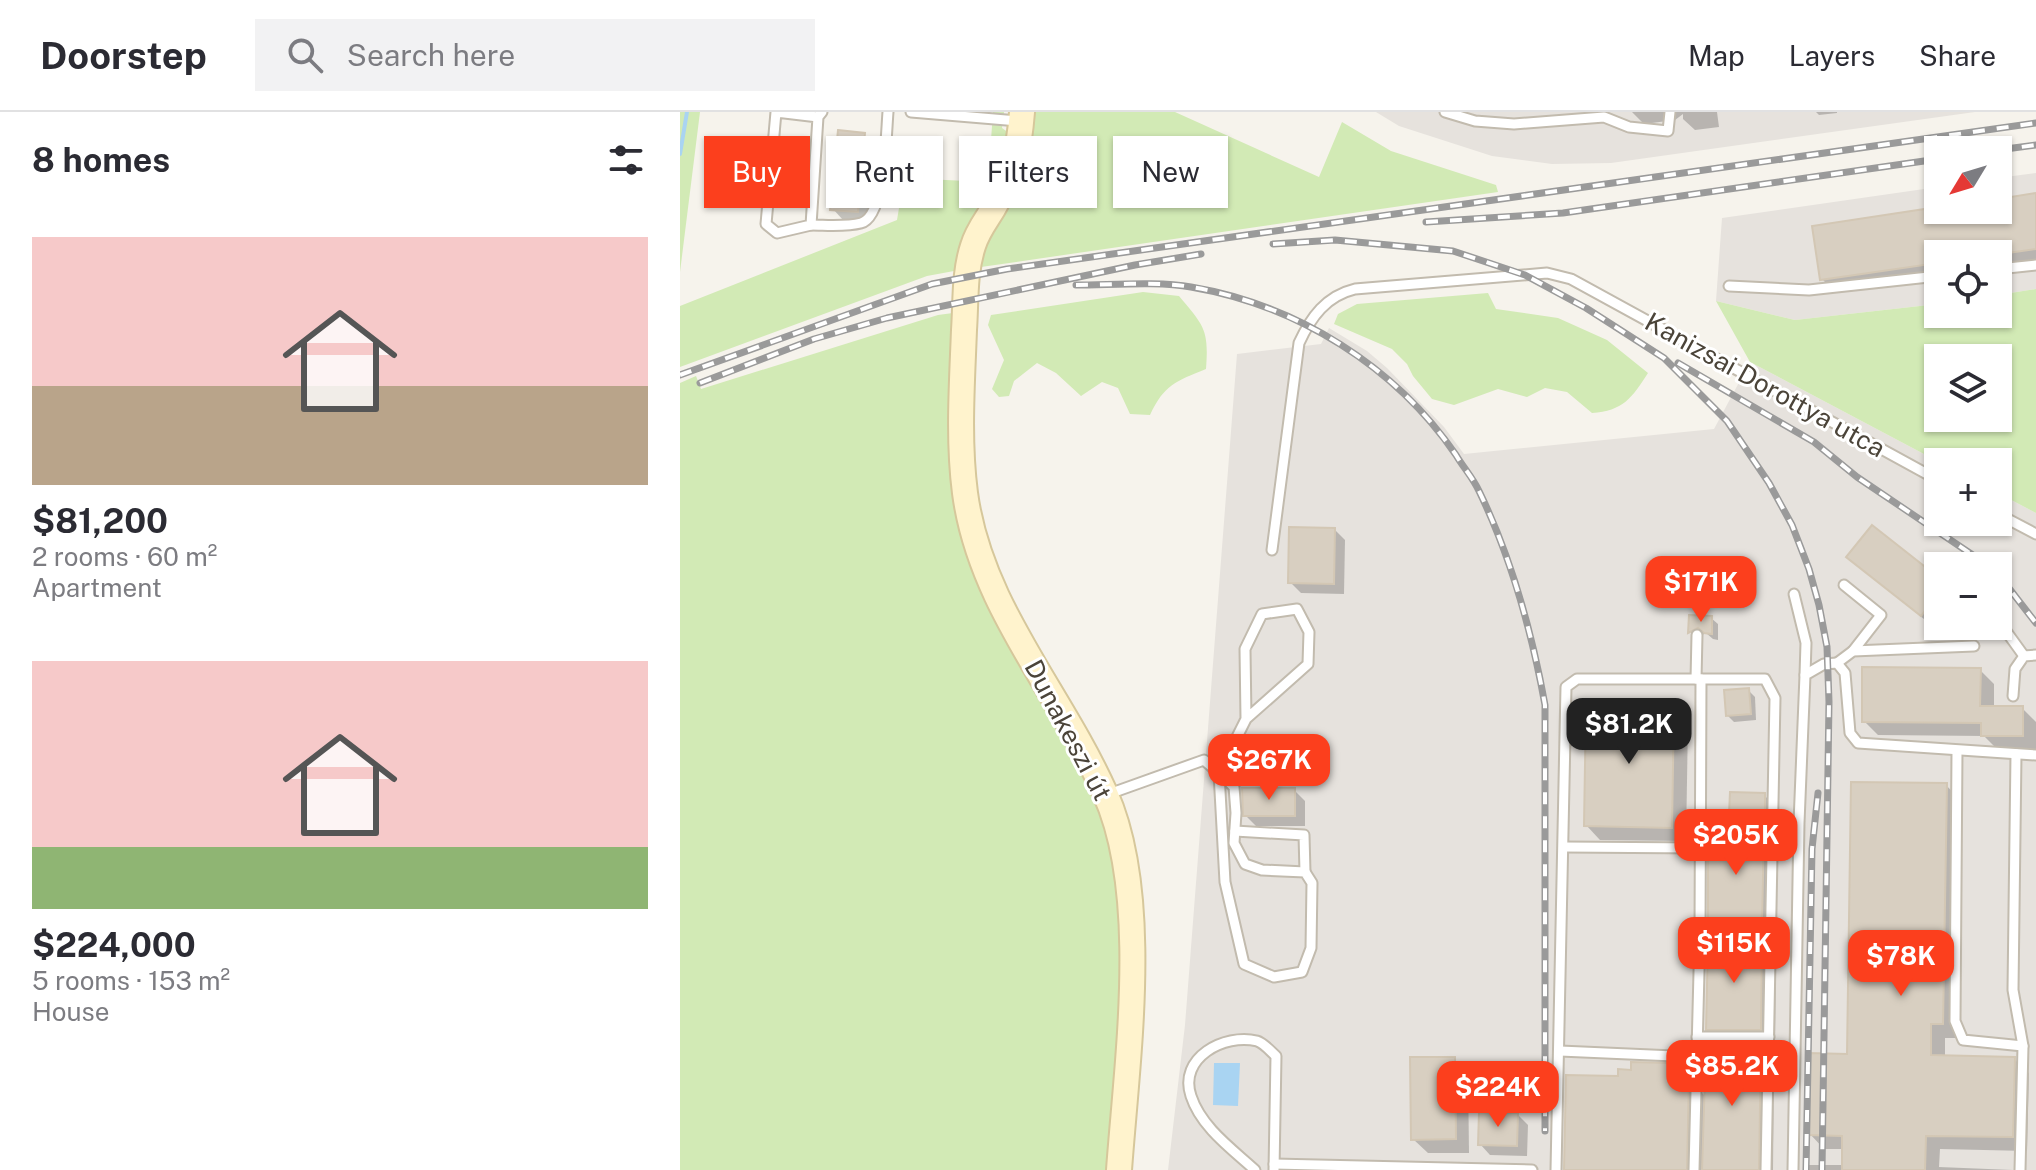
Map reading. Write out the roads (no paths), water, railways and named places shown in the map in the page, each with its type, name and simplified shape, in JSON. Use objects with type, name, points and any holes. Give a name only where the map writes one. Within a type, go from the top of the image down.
[{"type":"street","name":"Dunakeszi út","points":[[1021,116],[1018,154],[972,248],[966,300],[961,433],[965,495],[983,566],[1009,623],[1067,720],[1106,795],[1126,863],[1132,931],[1131,1000],[1119,1170]]},
{"type":"lane","points":[[811,225],[820,114],[776,112],[766,224],[777,233],[811,225],[863,223],[873,215],[881,182],[888,112]]},
{"type":"lane","points":[[911,112],[1021,116]]},
{"type":"lane","points":[[1445,112],[1475,121],[1514,124],[1604,117],[1629,127],[1668,131],[1670,112]]},
{"type":"lane","points":[[2012,268],[2036,265]]},
{"type":"lane","name":"Kanizsai Dorottya utca","points":[[1272,550],[1299,343],[1308,324],[1321,308],[1338,293],[1355,289],[1547,273],[1571,279],[1924,472]]},
{"type":"lane","points":[[1729,286],[1809,290],[1924,278]]},
{"type":"lane","points":[[2012,521],[2036,534]]},
{"type":"lane","points":[[1805,675],[1824,664],[1837,663],[1853,651],[1881,615],[1844,585]]},
{"type":"lane","points":[[1793,1170],[1799,823],[1806,643],[1794,594]]},
{"type":"lane","points":[[1235,831],[1304,835],[1305,872],[1312,883],[1311,948],[1302,972],[1274,977],[1244,964],[1225,882],[1221,768],[1246,719],[1308,664],[1309,632],[1297,609],[1262,614],[1245,649],[1246,719]]},
{"type":"lane","points":[[1694,1170],[1700,932],[1697,635]]},
{"type":"lane","points":[[2012,639],[2024,656]]},
{"type":"lane","points":[[1853,651],[1974,646]]},
{"type":"lane","points":[[2024,656],[2036,655]]},
{"type":"lane","points":[[2013,696],[2015,669],[2024,656]]},
{"type":"lane","points":[[1837,663],[1845,673],[1850,733],[1858,743],[2036,755]]},
{"type":"lane","points":[[1556,1170],[1566,687],[1577,679],[1765,679],[1775,698],[1766,1170]]},
{"type":"lane","points":[[1957,751],[1955,1021],[1963,1040],[2023,1046]]},
{"type":"lane","points":[[2016,754],[2013,990],[2023,1046],[2020,1170]]},
{"type":"lane","points":[[1106,795],[1204,760],[1221,768],[1316,763]]},
{"type":"lane","points":[[1221,768],[1234,787],[1234,843],[1245,864],[1262,870],[1305,872]]},
{"type":"lane","points":[[1700,821],[1773,822]]},
{"type":"lane","points":[[1564,847],[1700,848]]},
{"type":"lane","points":[[1700,932],[1771,933]]},
{"type":"lane","points":[[1697,1037],[1769,1037]]},
{"type":"lane","points":[[1255,1170],[1208,1125],[1198,1113],[1189,1092],[1191,1073],[1202,1053],[1224,1040],[1259,1041],[1276,1056],[1274,1167],[1532,1170]]},
{"type":"lane","points":[[1560,1051],[1697,1057]]},
{"type":"water","points":[[1214,1063],[1240,1063],[1238,1106],[1213,1105]]},
{"type":"waterway","points":[[680,154],[687,112]]},
{"type":"railway","points":[[680,375],[932,284],[1007,269],[2036,123]]},
{"type":"railway","points":[[2012,148],[2036,145]]},
{"type":"railway","points":[[1426,222],[1563,213],[1924,161]]},
{"type":"railway","points":[[1273,244],[1335,240],[1453,251],[1525,275],[1586,308],[1664,358],[1727,421],[1769,483],[1792,525],[1809,569],[1827,647],[1829,702],[1822,1170]]},
{"type":"railway","points":[[700,383],[814,339],[887,318],[1135,265],[1201,254]]},
{"type":"railway","points":[[1076,285],[1191,287],[1269,308],[1305,325],[1340,344],[1404,394],[1431,423],[1477,486],[1501,542],[1519,596],[1545,705],[1545,1131]]},
{"type":"railway","points":[[1678,363],[1814,442],[1857,477],[1968,552]]},
{"type":"railway","points":[[2012,592],[2036,623]]},
{"type":"railway","points":[[1806,1170],[1812,849],[1818,793]]}]
